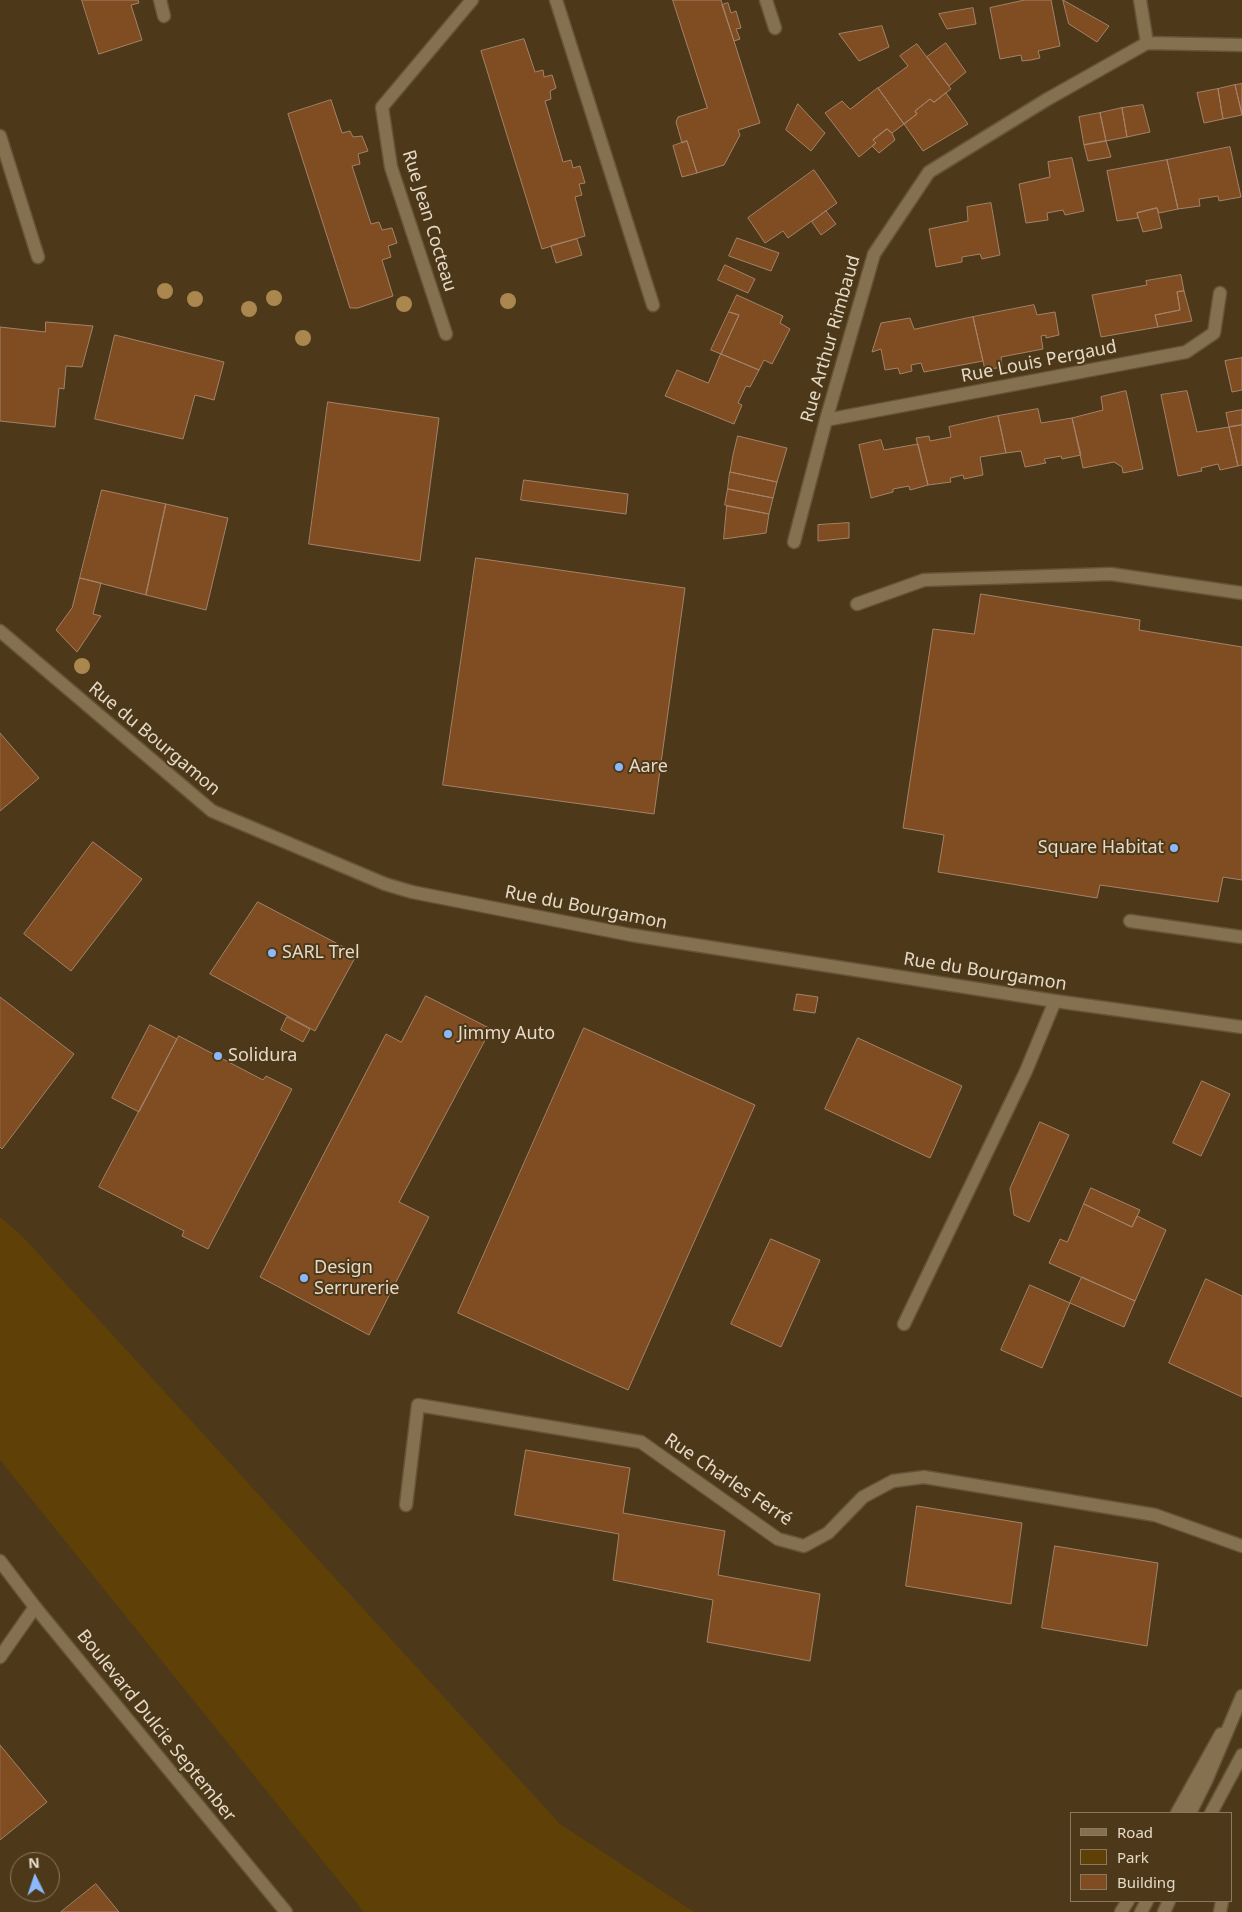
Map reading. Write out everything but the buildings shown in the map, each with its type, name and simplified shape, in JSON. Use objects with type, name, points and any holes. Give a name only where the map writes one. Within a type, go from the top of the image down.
[{"type":"street","points":[[160,0],[164,16]]},
{"type":"street","name":"Rue Jean Cocteau","points":[[446,334],[391,167],[382,107],[472,0]]},
{"type":"street","points":[[556,0],[652,304]]},
{"type":"street","points":[[766,0],[775,28]]},
{"type":"street","points":[[1140,0],[1147,43],[1242,45]]},
{"type":"street","name":"Rue Arthur Rimbaud","points":[[794,542],[826,420],[874,254],[929,172],[1046,100],[1147,43]]},
{"type":"street","points":[[0,136],[38,257]]},
{"type":"street","name":"Rue Louis Pergaud","points":[[826,420],[1186,352],[1214,333],[1220,293]]},
{"type":"street","points":[[858,604],[924,580],[1101,574],[1242,593]]},
{"type":"street","name":"Rue du Bourgamon","points":[[0,632],[212,811],[385,884],[412,892],[631,935],[1056,1001],[1242,1027]]},
{"type":"street","points":[[1130,921],[1242,937]]},
{"type":"street","points":[[904,1324],[1026,1072],[1056,1001]]},
{"type":"street","name":"Rue Charles Ferré","points":[[406,1505],[418,1405],[641,1442],[778,1539],[804,1546],[828,1532],[863,1497],[893,1481],[924,1477],[1155,1515],[1242,1546]]},
{"type":"street","name":"Boulevard Dulcie September","points":[[0,1561],[35,1607],[286,1912]]},
{"type":"street","points":[[0,1658],[35,1607]]},
{"type":"street","points":[[1178,1812],[1241,1697]]},
{"type":"street","points":[[1190,1812],[1206,1781],[1241,1697]]},
{"type":"street","points":[[1212,1812],[1242,1755]]},
{"type":"green space","points":[[0,1217],[22,1236],[560,1824],[694,1912],[364,1912],[0,1460]]},
{"type":"place","name":"Aare","points":[[619,767]]},
{"type":"place","name":"Square Habitat","points":[[1174,848]]},
{"type":"place","name":"SARL Trel","points":[[272,953]]},
{"type":"place","name":"Jimmy Auto","points":[[448,1034]]},
{"type":"place","name":"Solidura","points":[[218,1056]]},
{"type":"place","name":"Design Serrurerie","points":[[304,1278]]}]
